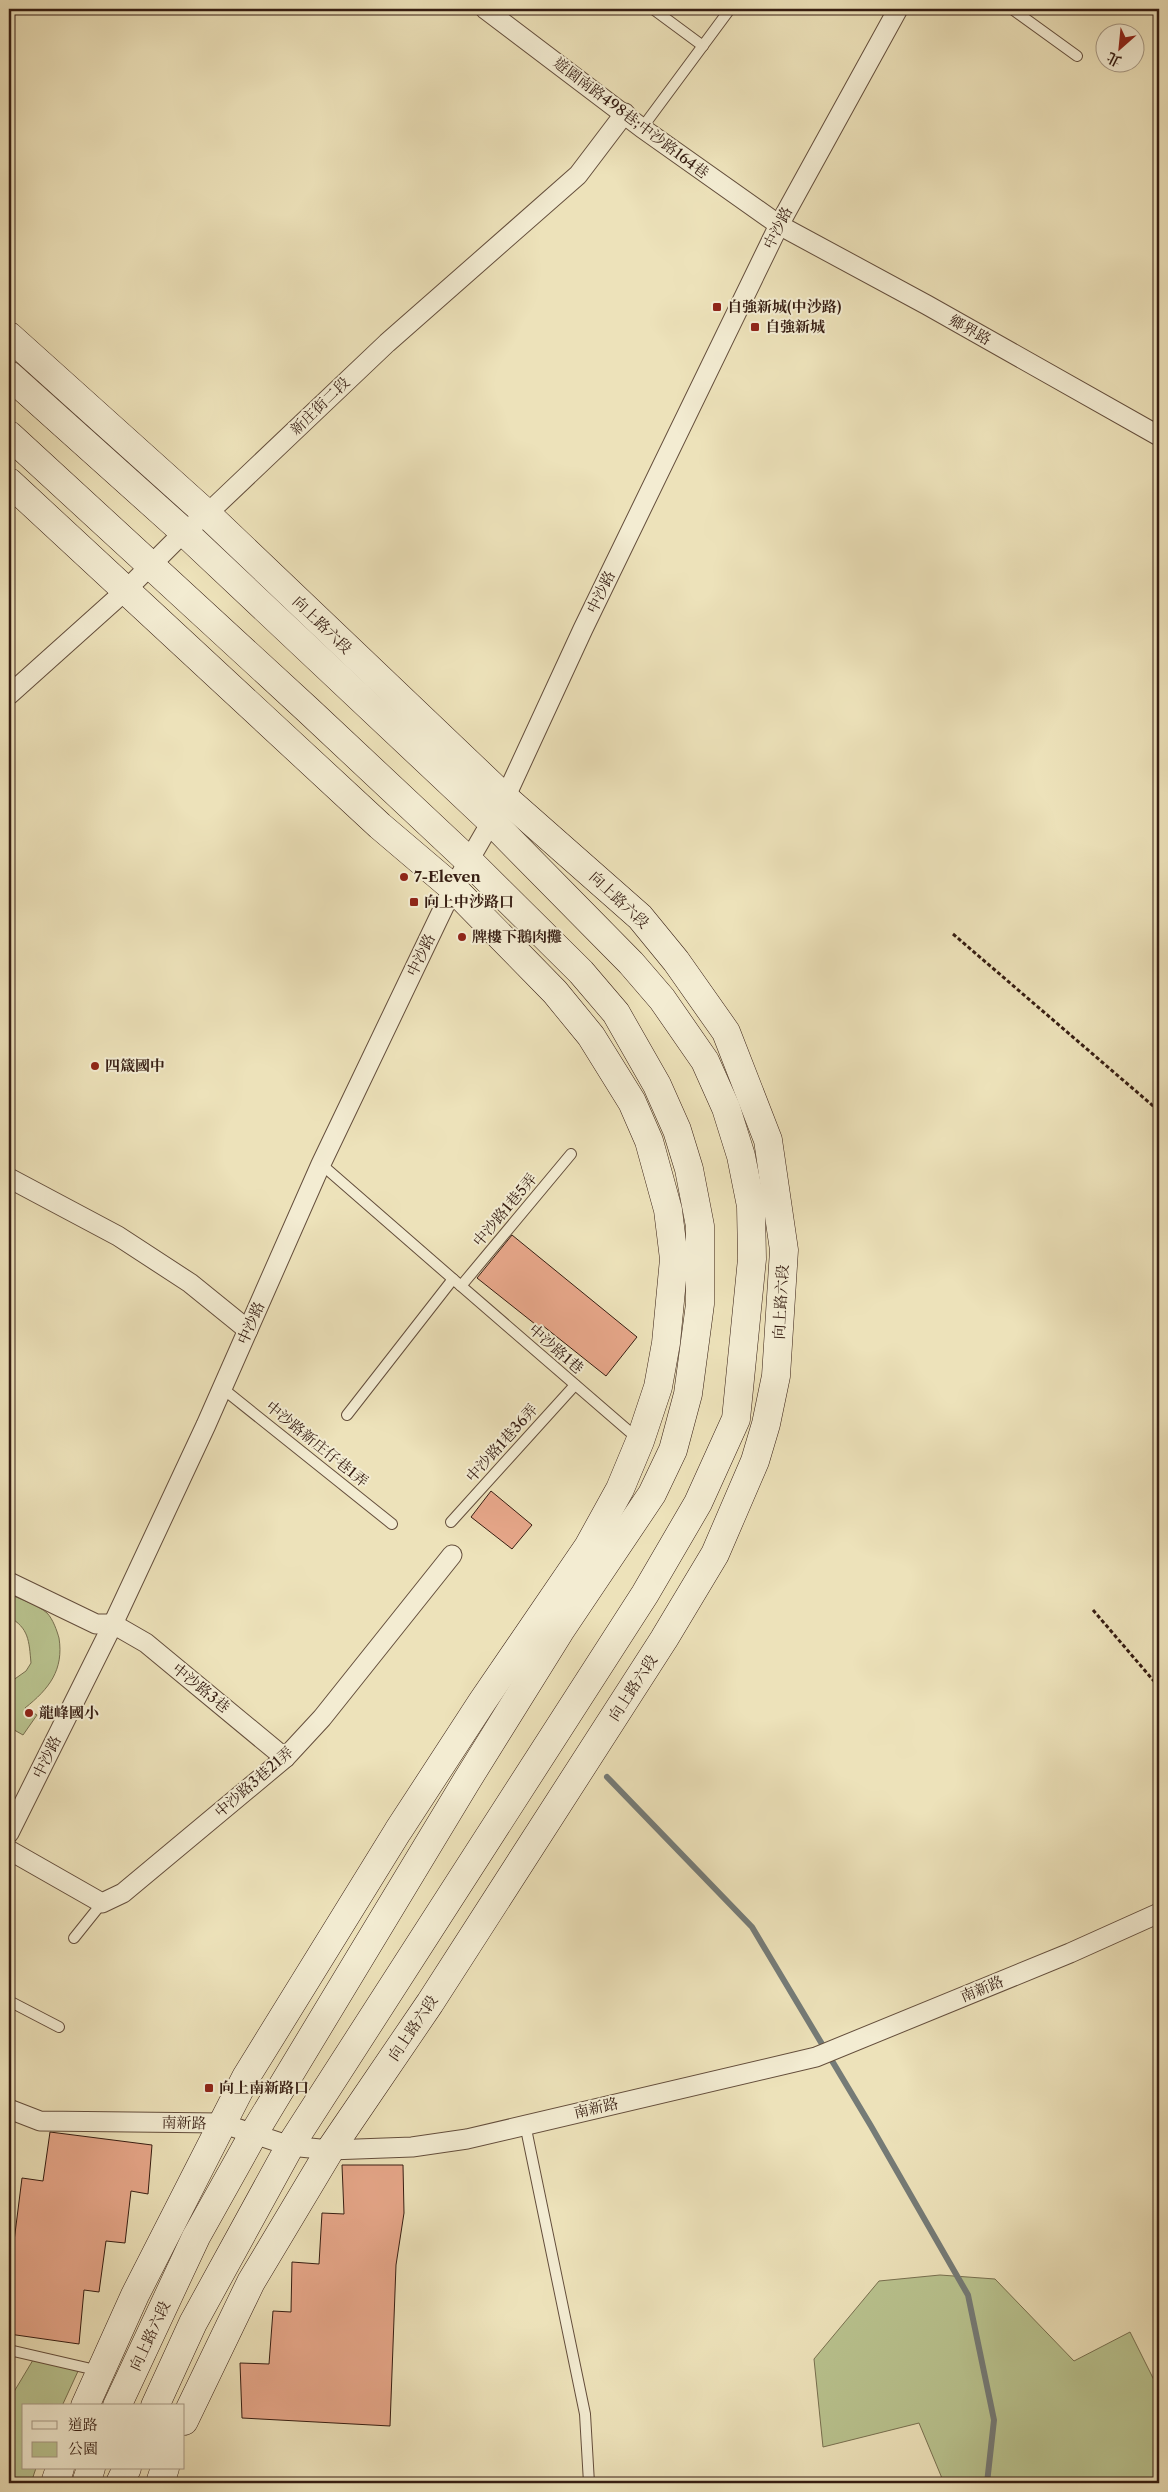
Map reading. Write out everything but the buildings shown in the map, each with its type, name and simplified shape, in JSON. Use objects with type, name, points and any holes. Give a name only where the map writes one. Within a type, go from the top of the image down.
[{"type":"main road","name":"向上路六段","points":[[9,336],[207,514],[505,798],[640,917],[676,962],[726,1032],[768,1140],[784,1250],[776,1376],[755,1461],[715,1554],[664,1639],[430,2003],[330,2150],[251,2282],[185,2419]]},
{"type":"main road","name":"向上路六段","points":[[9,375],[184,532],[492,822],[631,963],[662,1000],[705,1061],[726,1108],[742,1156],[751,1206],[752,1260],[736,1419],[698,1503],[645,1594],[290,2146],[193,2323],[157,2404]]},
{"type":"main road","name":"向上路六段","points":[[9,435],[469,861],[581,972],[616,1013],[657,1085],[677,1130],[689,1169],[700,1226],[702,1256],[700,1304],[688,1394],[673,1450],[652,1494],[554,1640],[254,2133],[196,2237],[119,2404]]},
{"type":"main road","name":"向上路六段","points":[[9,482],[380,826],[453,888],[555,992],[592,1036],[632,1102],[649,1141],[668,1210],[674,1259],[666,1343],[658,1387],[640,1441],[620,1489],[588,1547],[482,1702],[398,1831],[246,2077],[135,2295],[85,2404]]},
{"type":"main road","points":[[55,2483],[59,2470]]},
{"type":"main road","points":[[86,2483],[90,2470]]},
{"type":"main road","points":[[120,2483],[126,2470]]},
{"type":"main road","points":[[160,2483],[164,2470]]},
{"type":"street","name":"遊園南路498巷;中沙路164巷","points":[[485,9],[625,113],[642,128],[779,225]]},
{"type":"street","name":"中沙路","points":[[9,1833],[113,1624],[222,1388],[321,1164],[453,888],[505,798],[583,628],[779,225],[898,9]]},
{"type":"street","name":"新庄街二段","points":[[9,695],[125,591],[184,532],[207,514],[386,342],[578,175],[625,113]]},
{"type":"street","name":"鄉界路","points":[[779,225],[927,305],[1159,436]]},
{"type":"street","points":[[9,1178],[118,1236],[190,1283],[248,1330]]},
{"type":"street","name":"中沙路3巷21弄","points":[[102,1903],[123,1893],[285,1758],[322,1718],[452,1555]]},
{"type":"street","points":[[9,1582],[96,1624],[113,1624]]},
{"type":"street","name":"中沙路3巷","points":[[113,1624],[146,1643],[285,1758]]},
{"type":"street","points":[[9,1850],[102,1903]]},
{"type":"street","name":"南新路","points":[[9,2109],[40,2122],[221,2123],[290,2146],[330,2150],[412,2147],[467,2139],[816,2057],[1070,1953],[1159,1912]]},
{"type":"lane","points":[[653,9],[703,46]]},
{"type":"lane","points":[[642,128],[730,9]]},
{"type":"lane","points":[[1012,9],[1077,56]]},
{"type":"lane","name":"中沙路1巷5弄","points":[[457,1283],[571,1154]]},
{"type":"lane","name":"中沙路1巷","points":[[321,1164],[640,1441]]},
{"type":"lane","points":[[347,1415],[457,1283]]},
{"type":"lane","name":"中沙路1巷36弄","points":[[451,1522],[575,1385]]},
{"type":"lane","name":"中沙路新庄仔巷1弄","points":[[222,1388],[392,1524]]},
{"type":"lane","points":[[74,1938],[102,1903]]},
{"type":"lane","points":[[9,2001],[59,2027]]},
{"type":"lane","points":[[525,2124],[585,2414],[589,2483]]},
{"type":"lane","points":[[9,2350],[100,2371]]},
{"type":"path","points":[[953,934],[1159,1111]]},
{"type":"path","points":[[1093,1610],[1159,1687]]},
{"type":"green space","points":[[9,1594],[47,1613],[53,1622],[59,1638],[60,1649],[57,1669],[48,1686],[25,1708],[37,1715],[23,1735],[9,1727],[9,1683],[26,1671],[31,1663],[27,1636],[21,1626],[9,1617]]},
{"type":"green space","points":[[940,2275],[995,2279],[1074,2361],[1130,2332],[1159,2390],[1159,2483],[944,2483],[919,2423],[823,2447],[814,2359],[879,2281]]},
{"type":"green space","points":[[33,2360],[79,2369],[63,2404],[22,2404],[22,2470],[35,2470],[31,2483],[9,2483],[9,2400]]},
{"type":"waterway","points":[[1157,190],[1159,139]]},
{"type":"waterway","points":[[607,1777],[752,1927],[871,2126],[968,2295],[994,2420],[987,2483]]},
{"type":"place","name":"自強新城(中沙路)","points":[[717,307]]},
{"type":"place","name":"自強新城","points":[[755,327]]},
{"type":"place","name":"7-Eleven","points":[[404,877]]},
{"type":"place","name":"向上中沙路口","points":[[414,902]]},
{"type":"place","name":"牌樓下鵝肉攤","points":[[462,937]]},
{"type":"place","name":"四箴國中","points":[[95,1066]]},
{"type":"place","name":"龍峰國小","points":[[29,1713]]},
{"type":"place","name":"向上南新路口","points":[[209,2088]]}]
